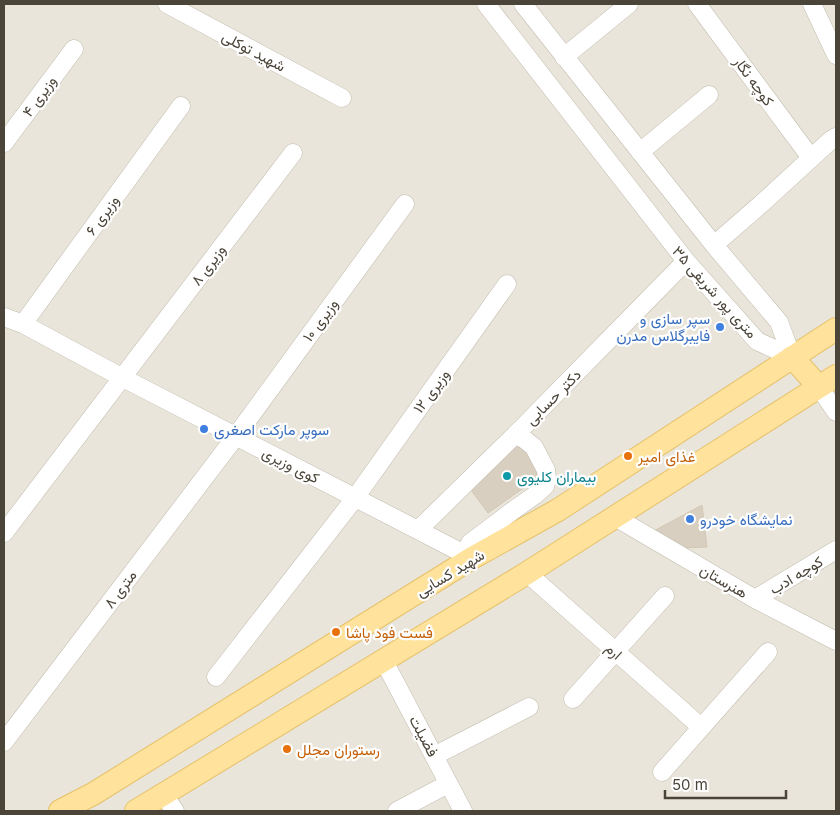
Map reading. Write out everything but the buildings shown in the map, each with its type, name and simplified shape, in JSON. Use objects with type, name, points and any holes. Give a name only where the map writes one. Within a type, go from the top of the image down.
[{"type":"main road","name":"شهید کسایی","points":[[60,811],[93,794],[467,559],[558,510],[836,329]]},
{"type":"main road","points":[[136,811],[170,803],[384,661],[527,573],[828,381],[792,356]]},
{"type":"street","name":"شهید توکلی","points":[[166,4],[342,98]]},
{"type":"street","name":"۳۵ متری پور شریفی","points":[[486,4],[686,261],[757,340],[792,356]]},
{"type":"street","name":"۳۵ متری پور شریفی","points":[[522,4],[714,245],[779,322],[792,356]]},
{"type":"street","points":[[564,57],[630,4]]},
{"type":"street","name":"کوچه نگار","points":[[697,4],[811,158]]},
{"type":"street","points":[[812,4],[836,56]]},
{"type":"street","name":"وزیری ۴","points":[[4,143],[74,49]]},
{"type":"street","points":[[640,152],[709,95]]},
{"type":"street","name":"وزیری ۶","points":[[23,324],[181,106]]},
{"type":"street","points":[[714,245],[836,136]]},
{"type":"street","name":"وزیری ۸","points":[[4,533],[294,153]]},
{"type":"street","name":"وزیری ۱۰","points":[[236,436],[404,204]]},
{"type":"street","name":"دکتر حسابی","points":[[418,530],[515,435],[686,261]]},
{"type":"street","name":"وزيری ۱۲","points":[[216,678],[355,498],[507,284]]},
{"type":"street","name":"کوی وزیری","points":[[4,317],[23,324],[122,378],[418,530],[467,559]]},
{"type":"street","points":[[828,381],[836,412]]},
{"type":"street","points":[[467,559],[470,543],[535,495],[544,486],[547,479],[546,470],[534,447],[515,435]]},
{"type":"street","name":"متری ۸","points":[[4,742],[236,436]]},
{"type":"street","name":"هنرستان","points":[[615,517],[755,599],[836,641]]},
{"type":"street","name":"کوچه ادب","points":[[755,599],[836,550]]},
{"type":"street","name":"ارم","points":[[527,573],[701,727]]},
{"type":"street","points":[[573,699],[665,596]]},
{"type":"street","points":[[662,772],[768,652]]},
{"type":"street","name":"فضیلت","points":[[384,661],[463,811]]},
{"type":"street","points":[[434,756],[529,707]]},
{"type":"street","points":[[397,811],[448,784]]},
{"type":"shaded area","points":[[4,4],[836,4],[836,811],[4,811]]},
{"type":"place","name":"سپر سازی و فایبرگلاس مدرن","points":[[720,327]]},
{"type":"place","name":"سوپر مارکت اصغری","points":[[204,429]]},
{"type":"place","name":"غذای امیر","points":[[628,456]]},
{"type":"place","name":"بیماران کلیوی","points":[[507,476]]},
{"type":"place","name":"نمایشگاه خودرو","points":[[690,519]]},
{"type":"place","name":"فست فود پاشا","points":[[336,632]]},
{"type":"place","name":"رستوران مجلل","points":[[287,749]]}]
